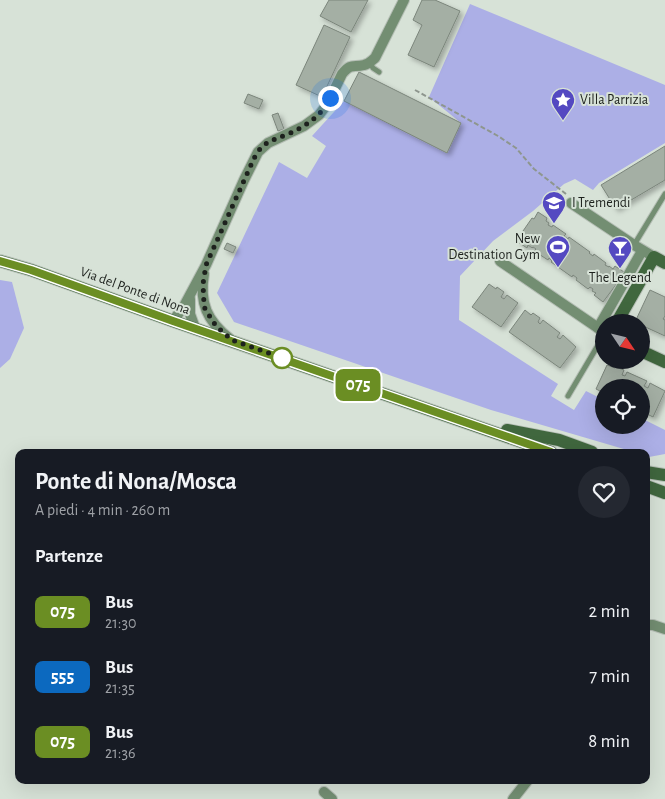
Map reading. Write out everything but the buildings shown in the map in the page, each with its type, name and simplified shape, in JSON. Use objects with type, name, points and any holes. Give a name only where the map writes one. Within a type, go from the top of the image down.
[{"type":"main road","points":[[623,314],[660,260]]},
{"type":"main road","name":"Via del Ponte di Nona","points":[[0,261],[31,270],[542,449]]},
{"type":"main road","points":[[650,355],[665,362]]},
{"type":"main road","name":"Via del Ponte di Nona","points":[[458,420],[559,440],[584,449]]},
{"type":"main road","points":[[650,473],[665,476]]},
{"type":"main road","points":[[650,487],[665,493]]},
{"type":"street","points":[[173,321],[190,296],[206,265],[260,149],[271,141],[300,128],[315,118],[326,105],[342,74],[352,66],[365,65],[378,54],[404,0]]},
{"type":"street","points":[[568,198],[638,248],[660,260]]},
{"type":"street","points":[[609,314],[638,248]]},
{"type":"street","points":[[500,262],[595,326]]},
{"type":"street","points":[[206,265],[203,291],[205,309],[216,326],[232,340]]},
{"type":"street","points":[[190,296],[190,314],[195,328]]},
{"type":"street","points":[[195,328],[205,309]]},
{"type":"street","points":[[650,625],[665,629]]},
{"type":"street","points":[[513,799],[525,784]]},
{"type":"lane","points":[[370,62],[373,68],[379,72]]},
{"type":"lane","points":[[638,248],[665,194]]},
{"type":"lane","points":[[568,396],[595,344]]},
{"type":"path","points":[[415,90],[516,148],[534,169],[568,198]]},
{"type":"shaded area","points":[[470,4],[665,85],[665,143],[599,183],[593,190],[575,179],[564,184],[533,211],[493,241],[460,276],[459,320],[558,384],[551,396],[574,410],[586,391],[595,396],[595,434],[650,434],[650,422],[665,430],[665,454],[650,457],[650,449],[624,449],[491,410],[234,322],[217,293],[279,162],[307,178],[326,146],[312,136],[344,101],[447,153],[461,123],[429,97]]},
{"type":"shaded area","points":[[0,280],[12,282],[24,328],[10,359],[0,368]]},
{"type":"bus line","name":"075","points":[[0,261],[31,270],[542,449]]},
{"type":"place","name":"Villa Parrizia","points":[[563,121]]},
{"type":"place","name":"I Tremendi","points":[[554,224]]},
{"type":"place","name":"New Destination Gym","points":[[558,268]]},
{"type":"place","name":"The Legend","points":[[620,269]]},
{"type":"route","points":[[282,358],[288,360],[232,340],[216,326],[205,309],[204,304],[203,284],[206,265],[258,152],[271,141],[300,128],[319,115],[330,98]]}]
